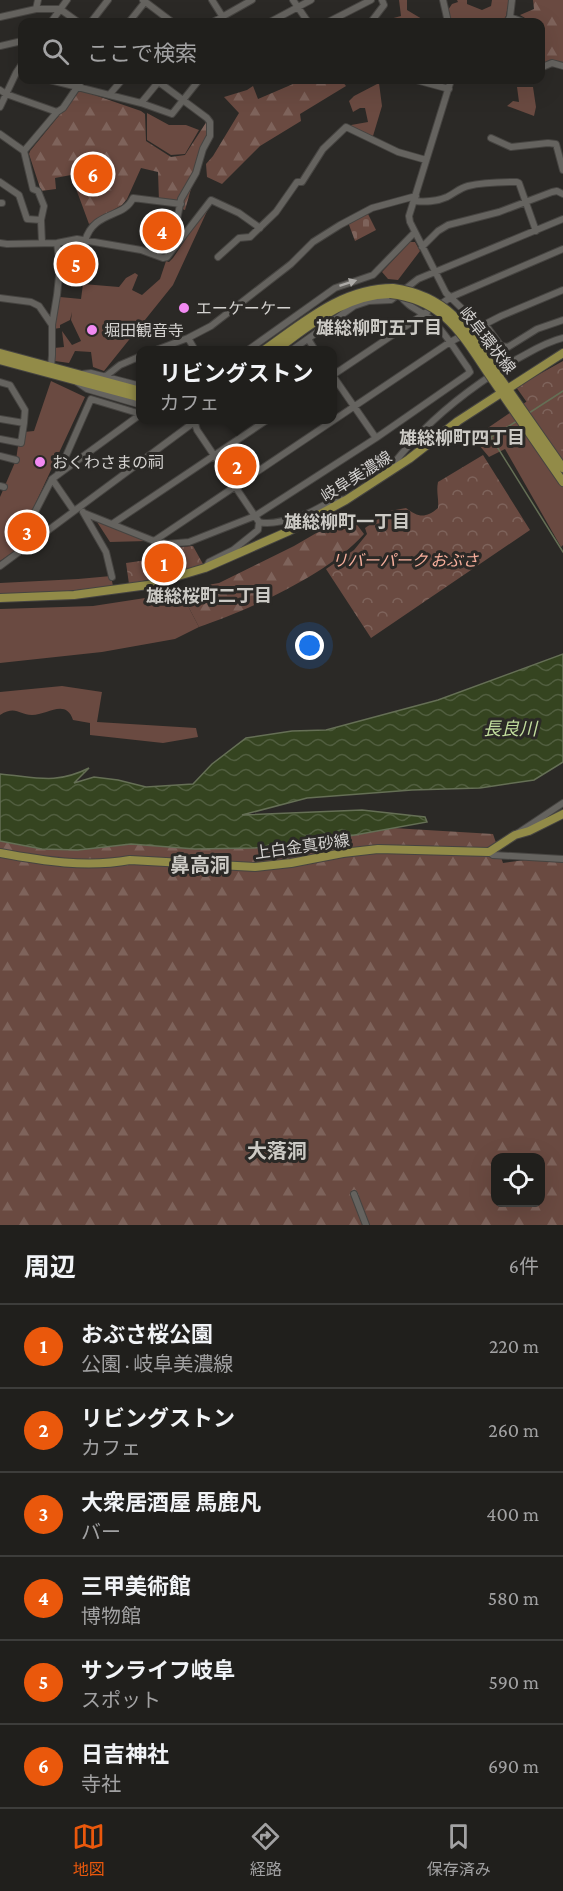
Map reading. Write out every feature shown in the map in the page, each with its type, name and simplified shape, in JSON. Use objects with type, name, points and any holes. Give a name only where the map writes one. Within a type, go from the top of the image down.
[{"type":"main road","name":"岐阜環状線","points":[[272,346],[336,304],[394,292],[414,299],[437,310],[457,329],[563,468]]},
{"type":"main road","name":"岐阜環状線","points":[[282,346],[336,304]]},
{"type":"main road","points":[[263,346],[322,305],[336,304]]},
{"type":"main road","points":[[290,346],[336,304]]},
{"type":"main road","points":[[0,353],[51,367],[76,378],[136,396]]},
{"type":"main road","name":"岐阜美濃線","points":[[0,598],[74,595],[148,585],[205,568],[289,531],[346,500],[387,474],[458,421],[563,353]]},
{"type":"main road","points":[[2,362],[136,390]]},
{"type":"main road","name":"岐阜環状線","points":[[512,400],[563,482]]},
{"type":"main road","points":[[489,852],[515,835],[529,831],[563,814]]},
{"type":"main road","name":"上白金真砂線","points":[[0,853],[86,865],[130,860],[255,867],[378,849],[489,852]]},
{"type":"street","points":[[36,9],[38,0]]},
{"type":"street","points":[[54,18],[67,0]]},
{"type":"street","points":[[94,18],[108,0]]},
{"type":"street","points":[[212,0],[224,18]]},
{"type":"street","points":[[228,18],[252,0]]},
{"type":"street","points":[[293,0],[305,18]]},
{"type":"street","points":[[277,18],[311,0]]},
{"type":"street","points":[[336,18],[371,0]]},
{"type":"street","points":[[373,18],[384,5],[382,0]]},
{"type":"street","points":[[443,0],[447,18]]},
{"type":"street","points":[[508,18],[512,0]]},
{"type":"street","points":[[132,18],[144,1],[164,18]]},
{"type":"street","points":[[0,17],[36,9],[60,9],[72,18]]},
{"type":"street","points":[[0,46],[18,42]]},
{"type":"street","points":[[545,66],[552,63],[563,66]]},
{"type":"street","points":[[0,107],[3,92],[18,74]]},
{"type":"street","points":[[66,84],[141,103],[172,114],[196,84]]},
{"type":"street","points":[[24,151],[63,108],[80,84]]},
{"type":"street","points":[[109,95],[119,84]]},
{"type":"street","points":[[141,103],[155,84]]},
{"type":"street","points":[[163,84],[207,118],[211,129],[196,172],[181,199],[171,251]]},
{"type":"street","points":[[431,84],[449,89]]},
{"type":"street","points":[[450,84],[409,216],[414,233],[446,293],[483,325],[501,346],[508,347],[537,329],[563,320]]},
{"type":"street","points":[[3,92],[57,112]]},
{"type":"street","points":[[218,257],[238,238],[250,237],[276,212],[297,182],[302,182],[323,149],[346,127],[398,152],[426,160]]},
{"type":"street","points":[[0,134],[24,151],[33,189]]},
{"type":"street","points":[[491,138],[511,147],[556,144],[563,170]]},
{"type":"street","points":[[0,182],[19,195],[27,219],[40,220]]},
{"type":"street","points":[[168,346],[211,326],[291,264],[314,242],[372,208],[415,199],[430,202],[439,200],[469,185],[516,182],[519,183],[536,231]]},
{"type":"street","points":[[19,195],[33,189],[38,191],[44,206],[40,220],[42,243]]},
{"type":"street","points":[[422,248],[438,231],[448,225],[499,212],[552,192],[557,191],[563,194]]},
{"type":"street","points":[[85,241],[88,230],[94,224],[130,205],[133,198],[181,204]]},
{"type":"street","points":[[0,243],[57,243],[77,239],[141,250],[163,258],[211,200],[239,213],[260,228]]},
{"type":"street","points":[[299,346],[354,306],[369,301],[391,300],[394,292],[418,279],[563,219]]},
{"type":"street","points":[[255,346],[335,288],[373,275],[414,233]]},
{"type":"street","points":[[51,367],[52,325],[60,267],[57,243]]},
{"type":"street","points":[[337,372],[450,297],[563,249]]},
{"type":"street","points":[[337,418],[450,342],[563,290]]},
{"type":"street","points":[[55,477],[77,509],[154,541],[167,544],[189,542],[257,519],[470,372],[441,330],[424,314],[408,306],[394,292]]},
{"type":"street","points":[[0,298],[31,302],[39,306],[52,325]]},
{"type":"street","points":[[483,325],[506,366]]},
{"type":"street","points":[[188,338],[192,346]]},
{"type":"street","points":[[387,474],[394,462],[446,407],[506,366],[541,346],[563,338]]},
{"type":"street","points":[[308,339],[312,346]]},
{"type":"street","points":[[106,376],[120,365],[136,358]]},
{"type":"street","points":[[136,385],[91,373],[76,378],[87,389],[136,404]]},
{"type":"street","points":[[337,381],[376,438]]},
{"type":"street","points":[[0,382],[10,385],[25,410],[21,442],[0,439]]},
{"type":"street","points":[[46,532],[34,514],[55,477],[91,399],[136,412]]},
{"type":"street","points":[[55,477],[136,418]]},
{"type":"street","points":[[0,419],[24,423]]},
{"type":"street","points":[[0,566],[191,424]]},
{"type":"street","points":[[197,424],[213,455],[257,519],[264,523],[306,514],[336,499],[346,500]]},
{"type":"street","points":[[112,524],[261,424]]},
{"type":"street","points":[[154,541],[329,424]]},
{"type":"street","points":[[0,456],[16,460]]},
{"type":"street","points":[[84,513],[106,552],[112,577]]},
{"type":"street","points":[[205,568],[209,562],[233,550],[258,530],[257,519]]},
{"type":"street","points":[[515,835],[563,803]]},
{"type":"street","points":[[489,852],[493,855],[563,859]]},
{"type":"street","points":[[354,1194],[366,1225]]},
{"type":"green space","points":[[399,0],[407,0],[407,10],[420,18],[394,18],[401,16]]},
{"type":"green space","points":[[457,0],[467,0],[467,4],[482,10],[491,6],[492,0],[509,0],[505,18],[449,18],[448,10],[452,4],[458,2]]},
{"type":"green space","points":[[533,0],[563,0],[563,65],[545,62],[545,18],[525,18],[520,15],[534,9]]},
{"type":"green space","points":[[293,84],[344,84],[346,86],[300,114],[301,121],[260,146],[222,184],[207,177],[206,164],[239,113],[224,97],[253,86],[258,99]]},
{"type":"green space","points":[[379,84],[382,106],[373,136],[353,129],[351,125],[368,122],[365,108],[353,112],[349,101],[354,96]]},
{"type":"green space","points":[[517,87],[533,87],[536,107],[534,116],[507,106],[513,101],[519,102]]},
{"type":"green space","points":[[80,90],[141,111],[145,114],[146,141],[171,157],[185,155],[207,121],[206,136],[185,210],[159,201],[158,172],[141,168],[122,205],[89,224],[71,175],[55,178],[56,189],[41,191],[30,151]]},
{"type":"green space","points":[[147,113],[169,125],[186,125],[199,130],[185,154],[171,155],[147,140]]},
{"type":"green space","points":[[208,206],[173,285],[104,371],[93,367],[91,352],[75,351],[69,363],[55,361],[54,348],[64,347],[62,331],[72,345],[81,341],[71,320],[72,312],[70,320],[60,325],[60,328],[53,329],[60,297],[81,299],[83,284],[119,287],[126,278],[135,273],[138,275],[132,290],[142,295],[160,279],[166,261],[169,262],[173,258]]},
{"type":"green space","points":[[367,212],[376,230],[355,241],[348,222]]},
{"type":"green space","points":[[410,242],[415,242],[420,251],[398,280],[388,279],[382,272]]},
{"type":"green space","points":[[563,361],[563,453],[516,387]]},
{"type":"green space","points":[[563,369],[563,545],[561,547],[505,449],[489,457],[473,438],[542,391]]},
{"type":"green space","points":[[51,381],[85,397],[31,513],[14,534],[23,545],[0,561],[0,497],[16,460],[18,446],[22,444],[24,432],[34,431]]},
{"type":"green space","name":"リバーパーク おぶさ","points":[[483,455],[530,530],[371,638],[326,569],[354,550],[367,534],[365,528],[390,511],[406,508],[422,516],[433,512],[438,508],[438,482]]},
{"type":"green space","points":[[349,514],[364,534],[349,549],[310,577],[264,601],[199,627],[188,606],[184,589],[219,583],[294,546]]},
{"type":"green space","points":[[97,522],[147,541],[110,542]]},
{"type":"green space","points":[[151,543],[169,548],[193,546],[203,564],[188,571],[129,584],[126,563],[154,559]]},
{"type":"green space","points":[[111,576],[113,586],[41,594],[0,594],[0,583]]},
{"type":"green space","points":[[184,589],[188,606],[199,627],[175,639],[102,652],[0,663],[0,609],[93,606],[158,596]]},
{"type":"green space","points":[[62,686],[102,692],[97,722],[196,728],[198,737],[163,743],[90,735],[90,723],[73,720],[70,713],[61,709],[32,715],[10,711],[0,715],[0,692]]},
{"type":"green space","points":[[393,828],[493,834],[503,863],[563,855],[563,1225],[0,1225],[0,841],[42,849],[78,850],[131,844],[195,849],[305,844]]},
{"type":"water","name":"長良川","points":[[563,654],[563,762],[534,780],[480,788],[412,790],[307,798],[242,815],[362,810],[425,817],[427,822],[305,844],[253,848],[195,849],[131,844],[78,850],[42,849],[0,841],[0,774],[55,778],[66,777],[89,768],[74,783],[94,777],[146,787],[193,784],[212,764],[246,738],[292,731],[326,730],[438,700]]},
{"type":"waterway","points":[[529,413],[563,391]]},
{"type":"waterway","points":[[517,421],[491,437],[563,552]]},
{"type":"place","name":"日吉神社","points":[[93,174]]},
{"type":"place","name":"三甲美術館","points":[[162,231]]},
{"type":"place","name":"サンライフ岐阜","points":[[76,264]]},
{"type":"place","name":"エーケーケー","points":[[184,308]]},
{"type":"place","name":"堀田観音寺","points":[[92,330]]},
{"type":"place","name":"おくわさまの祠","points":[[40,462]]},
{"type":"place","name":"リビングストン","points":[[237,466]]},
{"type":"place","name":"大衆居酒屋 馬鹿凡","points":[[27,532]]},
{"type":"place","name":"おぶさ桜公園","points":[[164,563]]},
{"type":"district","name":"雄総柳町五丁目","points":[[379,328]]},
{"type":"district","name":"雄総柳町四丁目","points":[[462,438]]},
{"type":"district","name":"雄総柳町一丁目","points":[[347,522]]},
{"type":"district","name":"雄総桜町二丁目","points":[[209,596]]},
{"type":"district","name":"鼻高洞","points":[[200,865]]},
{"type":"district","name":"大落洞","points":[[277,1151]]}]
